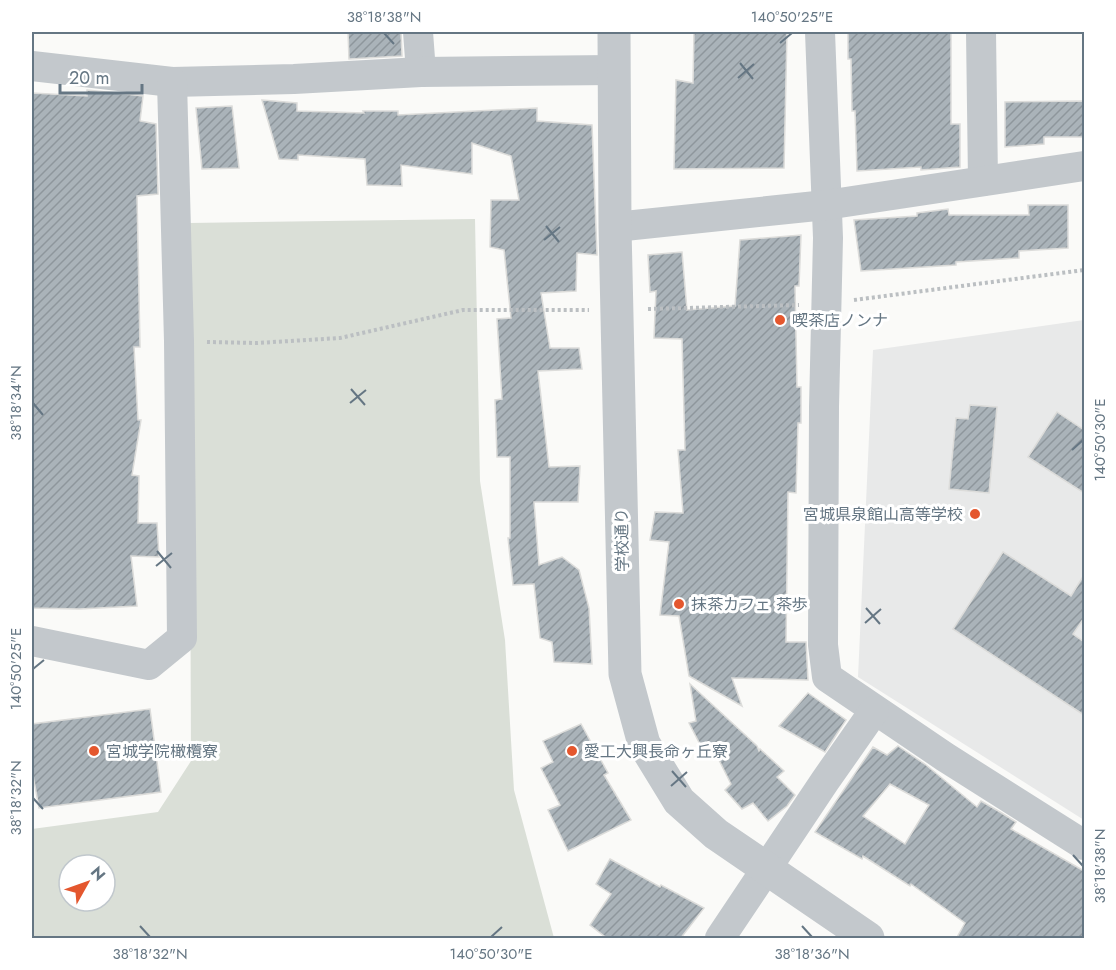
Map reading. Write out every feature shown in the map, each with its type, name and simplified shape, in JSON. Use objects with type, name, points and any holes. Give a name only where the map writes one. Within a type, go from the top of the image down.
[{"type":"street","points":[[418,32],[421,72]]},
{"type":"street","name":"学校通り","points":[[614,32],[615,227],[625,674],[644,744],[679,801],[716,834],[868,939]]},
{"type":"street","points":[[820,32],[828,238],[824,407],[823,645],[827,677],[874,711],[1084,845]]},
{"type":"street","points":[[981,32],[983,181]]},
{"type":"street","points":[[32,66],[172,82],[294,79],[421,72],[614,70]]},
{"type":"street","points":[[32,641],[149,665],[182,638],[179,341],[172,82]]},
{"type":"street","points":[[615,227],[826,205],[1084,166]]},
{"type":"street","points":[[720,939],[874,711]]},
{"type":"path","points":[[179,341],[257,343],[340,338],[463,310],[617,310]]},
{"type":"shaded area","points":[[475,219],[480,481],[505,640],[514,790],[554,938],[32,938],[32,829],[158,812],[191,761],[189,223]]},
{"type":"shaded area","name":"宮城県泉館山高等学校","points":[[1084,320],[1084,820],[858,677],[873,350]]},
{"type":"building","points":[[348,32],[401,32],[402,56],[349,59]]},
{"type":"building","points":[[694,32],[787,32],[784,168],[674,169],[676,80],[693,83]]},
{"type":"building","points":[[848,32],[951,32],[951,124],[960,124],[960,167],[857,171],[855,111],[852,111]]},
{"type":"building","points":[[87,90],[143,96],[140,121],[156,124],[158,194],[137,196],[140,347],[134,347],[138,420],[141,420],[132,475],[139,476],[138,523],[157,523],[159,557],[131,556],[137,606],[79,609],[32,608],[32,93],[87,96]]},
{"type":"building","points":[[262,100],[297,103],[297,111],[364,113],[363,111],[398,111],[398,115],[537,108],[537,121],[592,125],[597,255],[577,253],[576,291],[541,293],[550,348],[579,348],[582,369],[538,371],[549,467],[580,466],[578,502],[534,502],[539,565],[562,557],[579,570],[589,608],[592,664],[554,662],[552,642],[540,638],[534,584],[513,585],[508,538],[510,538],[510,457],[497,457],[495,400],[502,399],[497,319],[511,318],[504,250],[490,247],[491,200],[519,200],[511,156],[472,143],[472,174],[401,165],[402,186],[367,185],[365,159],[298,155],[298,160],[279,159]]},
{"type":"building","points":[[1084,101],[1084,137],[1044,137],[1044,144],[1005,147],[1005,102]]},
{"type":"building","points":[[232,106],[239,168],[202,169],[196,108]]},
{"type":"building","points":[[1028,205],[1068,205],[1068,248],[1019,251],[1019,258],[956,262],[956,265],[861,271],[854,220],[917,216],[917,213],[948,209],[949,215],[1029,215]]},
{"type":"building","points":[[801,235],[799,286],[795,286],[797,387],[801,387],[801,423],[798,423],[796,493],[788,492],[786,642],[806,642],[808,680],[732,678],[742,706],[689,676],[679,616],[660,615],[669,542],[650,540],[655,512],[683,513],[678,450],[685,450],[682,339],[654,338],[656,291],[650,292],[648,255],[682,252],[687,310],[735,306],[740,240]]},
{"type":"building","points":[[970,405],[997,407],[989,493],[949,489],[956,418],[968,419]]},
{"type":"building","points":[[1057,412],[1084,430],[1084,493],[1028,457]]},
{"type":"building","points":[[1003,552],[1071,596],[1084,575],[1084,618],[1073,634],[1084,642],[1084,715],[953,629]]},
{"type":"building","points":[[690,684],[757,746],[759,751],[760,749],[784,771],[777,777],[795,795],[787,806],[768,821],[753,803],[742,809],[725,790],[731,784],[714,750],[704,752],[689,723],[696,721]]},
{"type":"building","points":[[808,693],[846,720],[825,752],[779,726]]},
{"type":"building","name":"宮城学院橄欖寮","points":[[150,709],[161,792],[39,808],[32,770],[32,724]]},
{"type":"building","points":[[581,724],[608,773],[604,775],[631,820],[568,851],[548,810],[560,805],[541,768],[553,762],[543,741]]},
{"type":"building","points":[[898,746],[926,765],[977,807],[981,801],[1000,812],[1016,822],[1011,829],[1084,871],[1084,939],[956,939],[965,923],[911,884],[910,886],[863,856],[862,859],[815,832],[873,747],[887,755]],"holes":[[[890,784],[929,805],[905,844],[863,816]]]},
{"type":"building","points":[[610,859],[704,908],[680,939],[608,939],[590,925],[611,894],[596,884]]},
{"type":"place","name":"喫茶店ノンナ","points":[[780,320]]},
{"type":"place","name":"宮城県泉館山高等学校","points":[[975,514]]},
{"type":"place","name":"抹茶カフェ 茶歩","points":[[679,604]]},
{"type":"place","name":"宮城学院橄欖寮","points":[[94,751]]},
{"type":"place","name":"愛工大興長命ヶ丘寮","points":[[572,751]]}]
